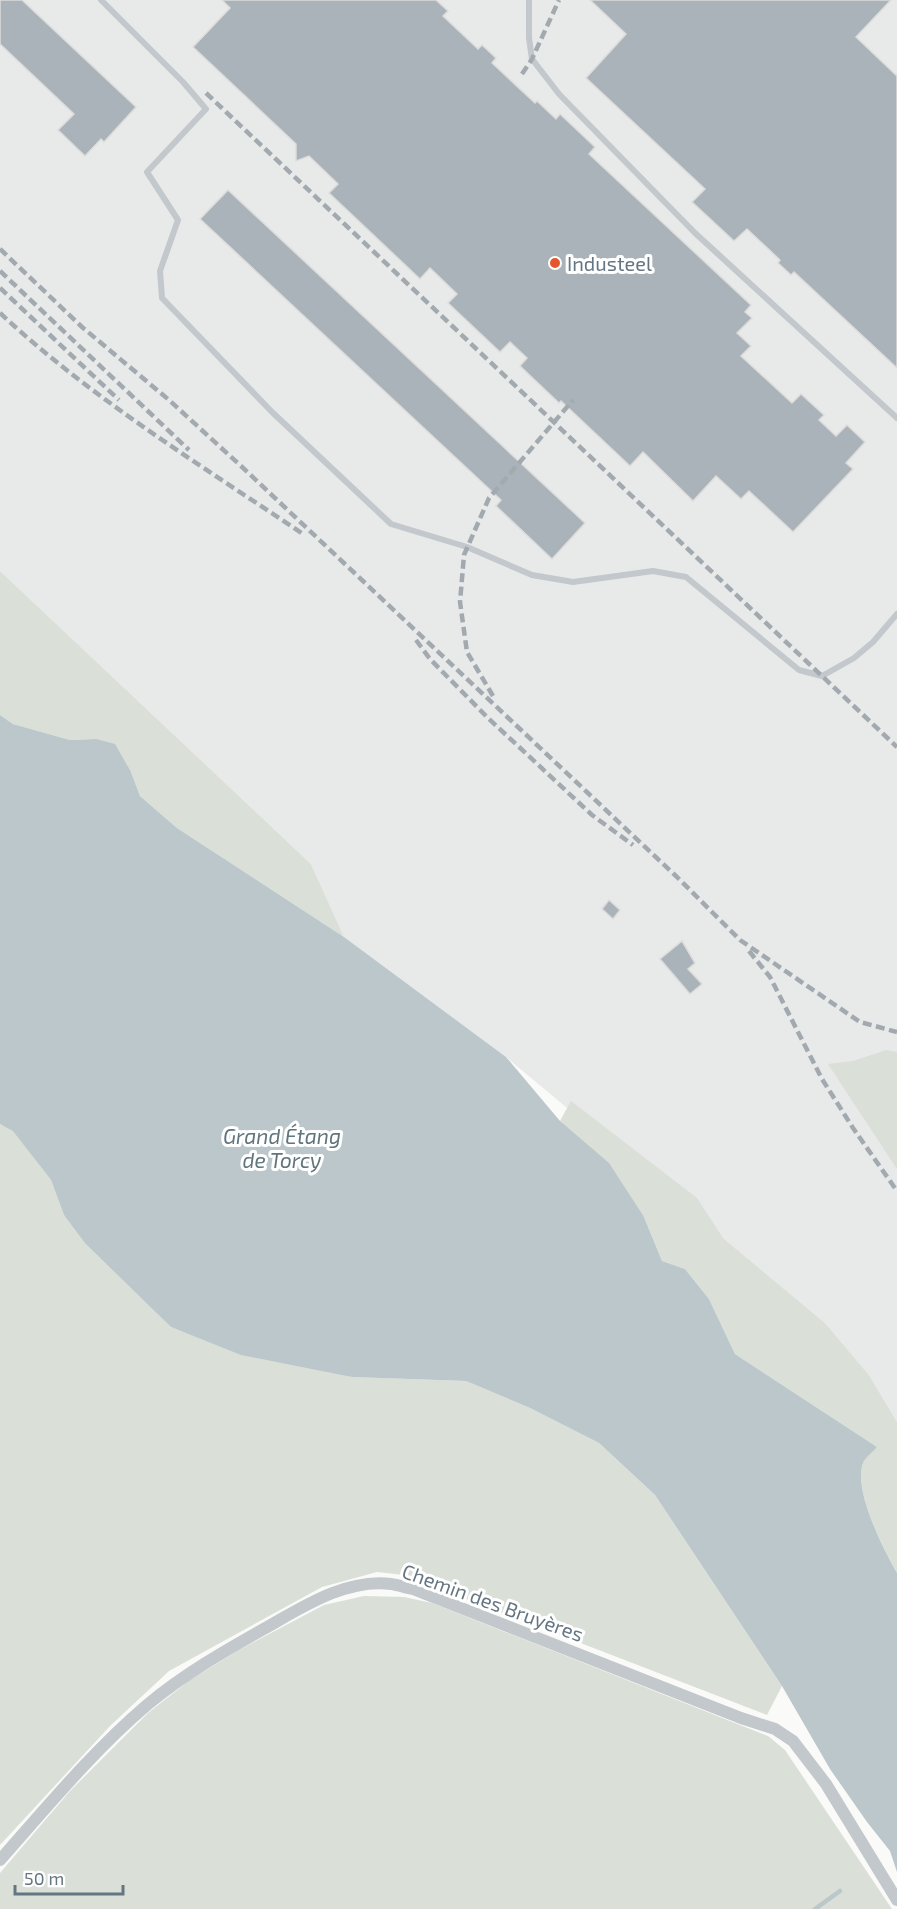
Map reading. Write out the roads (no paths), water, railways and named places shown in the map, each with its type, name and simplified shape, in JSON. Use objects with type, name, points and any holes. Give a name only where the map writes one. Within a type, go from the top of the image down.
[{"type":"street","name":"Chemin des Bruyères","points":[[0,1860],[110,1739],[146,1706],[177,1682],[213,1657],[303,1607],[350,1588],[391,1583],[413,1589],[741,1718],[775,1729],[794,1740],[826,1784],[897,1900]]},
{"type":"lane","points":[[101,0],[183,82],[206,109],[147,172],[178,220],[160,271],[162,298],[272,412],[391,524],[467,546],[531,575],[573,582],[653,571],[686,577],[799,670],[822,676],[854,658],[873,642],[897,614]]},
{"type":"lane","points":[[529,0],[529,39],[532,59],[559,94],[695,233],[897,418]]},
{"type":"water","name":"Grand Étang de Torcy","points":[[0,715],[13,724],[70,740],[96,739],[115,744],[131,772],[140,796],[177,828],[344,937],[506,1057],[560,1121],[609,1163],[644,1217],[662,1261],[685,1269],[709,1299],[735,1354],[877,1447],[864,1461],[861,1472],[865,1502],[897,1573],[897,1872],[890,1851],[830,1769],[782,1686],[655,1495],[599,1443],[530,1408],[466,1381],[352,1377],[241,1355],[171,1327],[85,1243],[64,1215],[51,1180],[13,1131],[0,1124]]},
{"type":"waterway","points":[[815,1909],[840,1891]]},
{"type":"railway","points":[[522,74],[532,59],[559,0]]},
{"type":"railway","points":[[206,93],[897,747]]},
{"type":"railway","points":[[0,249],[82,327],[169,400],[241,466],[677,877],[740,940],[860,1022],[897,1032]]},
{"type":"railway","points":[[0,271],[189,450]]},
{"type":"railway","points":[[0,288],[119,400]]},
{"type":"railway","points":[[0,313],[71,374],[108,402],[303,534]]},
{"type":"railway","points":[[493,696],[467,652],[460,602],[464,555],[489,498],[573,400]]},
{"type":"railway","points":[[416,640],[430,659],[488,718],[592,815],[633,845]]},
{"type":"railway","points":[[749,951],[770,977],[822,1079],[897,1191]]},
{"type":"place","name":"Industeel","points":[[555,263]]}]
